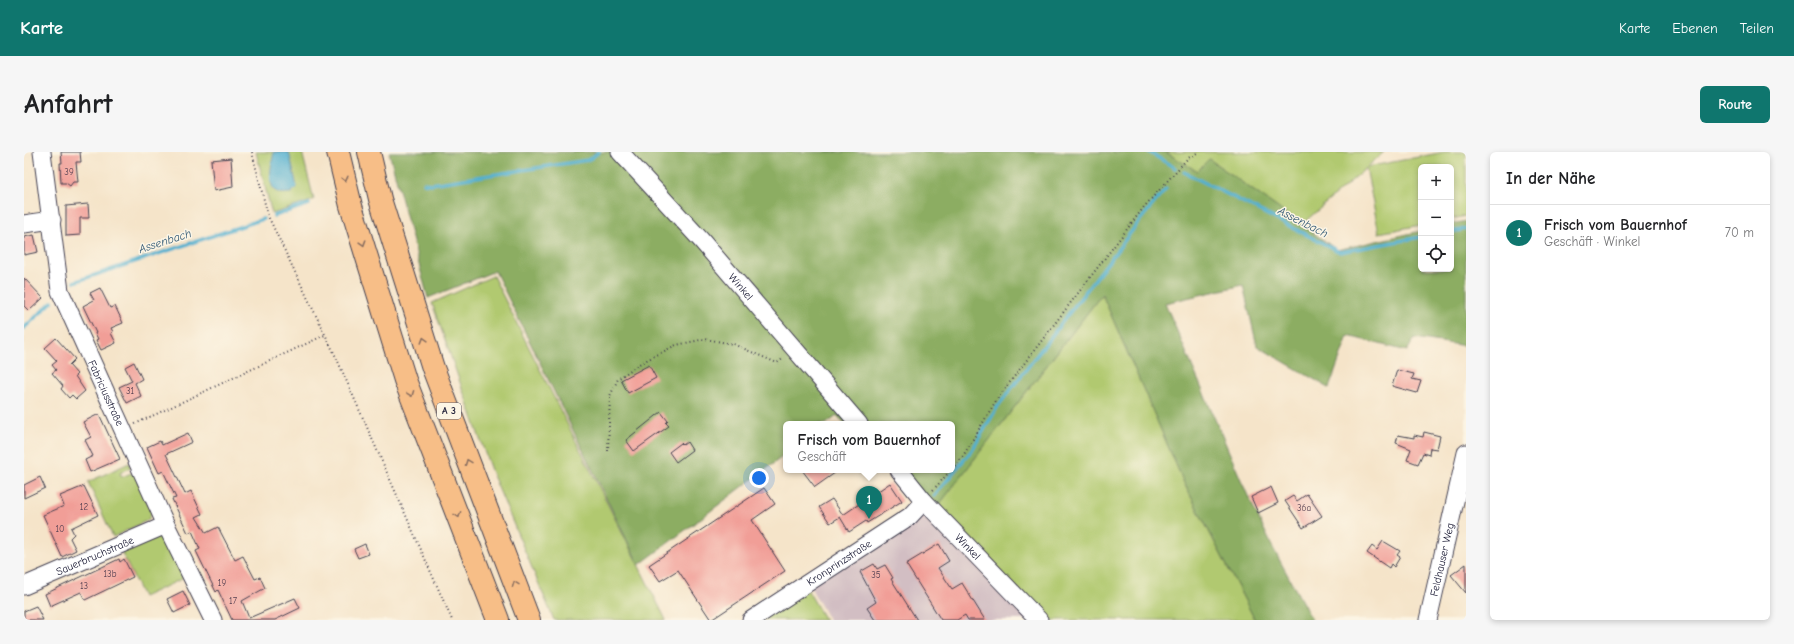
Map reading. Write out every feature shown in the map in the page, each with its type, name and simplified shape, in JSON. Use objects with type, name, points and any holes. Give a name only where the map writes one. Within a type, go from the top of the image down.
[{"type":"highway","name":"A 3","points":[[338,152],[351,206],[405,380],[498,620]]},
{"type":"highway","name":"A 3","points":[[369,152],[380,199],[433,368],[529,620]]},
{"type":"street","name":"Fabriciusstraße","points":[[42,152],[60,291],[166,524],[213,620]]},
{"type":"street","name":"Winkel","points":[[620,152],[701,240],[856,421]]},
{"type":"street","points":[[24,224],[52,220]]},
{"type":"street","name":"Feldhauser Weg","points":[[1428,620],[1466,453]]},
{"type":"street","name":"Winkel","points":[[901,473],[924,501],[1039,620]]},
{"type":"street","name":"Kronprinzstraße","points":[[751,620],[910,516],[924,501]]},
{"type":"street","name":"Sauerbruchstraße","points":[[24,586],[166,524]]},
{"type":"path","points":[[252,152],[268,216],[325,335],[452,620]]},
{"type":"path","points":[[955,465],[963,456],[998,399],[1144,207],[1188,158],[1199,152]]},
{"type":"path","points":[[123,430],[325,335]]},
{"type":"path","points":[[608,451],[610,396],[618,379],[639,364],[676,345],[705,339],[733,344],[777,363],[794,350]]},
{"type":"path","points":[[924,501],[948,473]]},
{"type":"shaded area","points":[[932,507],[1031,620],[829,620],[807,581]]},
{"type":"green space","points":[[256,152],[302,152],[314,200],[272,214]]},
{"type":"green space","points":[[389,152],[1165,152],[1197,171],[1209,159],[1337,250],[1418,232],[1418,272],[1454,272],[1454,223],[1466,221],[1466,346],[1415,338],[1407,351],[1348,336],[1329,388],[1257,346],[1243,285],[1165,303],[1248,496],[1273,548],[1312,620],[1255,620],[1184,483],[1102,294],[935,510],[897,473],[955,473],[955,421],[843,421],[837,416],[830,421],[783,421],[783,456],[639,565],[495,271],[428,298]]},
{"type":"green space","points":[[1165,152],[1384,152],[1367,167],[1444,152],[1466,152],[1466,216],[1454,218],[1454,164],[1418,164],[1418,226],[1379,233],[1366,168],[1301,225],[1209,159],[1197,171]]},
{"type":"green space","points":[[493,276],[666,620],[554,620],[492,473],[432,303]]},
{"type":"green space","points":[[1102,294],[1186,487],[1255,620],[1030,620],[935,510]]},
{"type":"green space","points":[[129,463],[131,467],[120,473],[122,477],[131,473],[135,474],[152,512],[148,520],[113,537],[88,482]]},
{"type":"green space","points":[[161,536],[164,538],[184,578],[143,597],[121,551]]},
{"type":"green space","points":[[804,584],[825,620],[744,620]]},
{"type":"water","points":[[274,152],[289,152],[297,187],[291,193],[279,193],[272,186],[270,174]]},
{"type":"building","points":[[61,152],[80,152],[81,162],[76,162],[78,182],[73,182],[70,186],[66,183],[61,183]]},
{"type":"building","points":[[231,158],[233,187],[214,191],[211,160]]},
{"type":"building","points":[[88,204],[89,218],[80,218],[80,235],[66,236],[66,206]]},
{"type":"building","points":[[34,235],[38,252],[24,255],[24,237]]},
{"type":"building","points":[[24,278],[43,298],[29,311],[24,306]]},
{"type":"building","points":[[100,288],[110,308],[115,306],[123,323],[111,328],[113,332],[111,333],[116,343],[101,350],[96,340],[98,339],[96,333],[83,306],[94,300],[90,293]]},
{"type":"building","points":[[56,338],[75,359],[69,365],[77,374],[75,376],[85,391],[76,399],[72,395],[69,398],[61,389],[63,386],[52,373],[56,370],[52,365],[57,361],[45,348]]},
{"type":"building","points":[[134,362],[142,379],[135,383],[141,396],[127,403],[119,387],[132,381],[125,367]]},
{"type":"building","points":[[649,365],[656,378],[628,393],[621,380]]},
{"type":"building","points":[[1397,370],[1414,374],[1412,379],[1421,381],[1417,393],[1392,386]]},
{"type":"building","points":[[661,412],[668,421],[666,423],[669,426],[634,451],[626,440]]},
{"type":"building","points":[[99,414],[120,459],[90,472],[85,460],[93,456],[85,440],[91,437],[83,422]]},
{"type":"building","points":[[1424,432],[1440,436],[1437,449],[1430,448],[1429,455],[1423,453],[1418,464],[1407,460],[1411,449],[1396,443],[1398,435],[1414,438],[1414,435],[1423,437]]},
{"type":"building","points":[[188,433],[192,442],[166,454],[185,494],[191,491],[202,514],[196,517],[206,533],[218,527],[235,560],[243,556],[255,579],[260,577],[265,588],[242,601],[249,618],[295,598],[300,608],[275,620],[232,620],[218,590],[216,592],[196,551],[200,549],[192,531],[188,533],[172,499],[176,498],[163,471],[159,473],[147,447],[160,441],[162,445]]},
{"type":"building","points":[[687,442],[692,450],[676,462],[669,452],[681,443],[683,445]]},
{"type":"building","points":[[804,473],[835,473],[815,487]]},
{"type":"building","points":[[40,477],[45,488],[24,498],[24,485]]},
{"type":"building","points":[[890,483],[902,501],[867,523],[866,521],[849,532],[840,517],[830,523],[819,507],[832,499],[843,515]]},
{"type":"building","points":[[84,486],[98,515],[71,528],[74,534],[70,538],[76,550],[62,557],[43,515],[64,506],[60,496]]},
{"type":"building","points":[[1271,487],[1278,503],[1258,513],[1251,497]]},
{"type":"building","points":[[764,488],[775,504],[752,520],[785,571],[711,620],[678,570],[660,581],[649,565]]},
{"type":"building","points":[[1307,494],[1322,516],[1303,528],[1285,501],[1293,496],[1297,501]]},
{"type":"building","points":[[1383,541],[1400,551],[1397,555],[1400,557],[1394,567],[1391,564],[1389,568],[1367,553],[1372,546],[1377,550]]},
{"type":"building","points":[[365,544],[369,554],[358,558],[354,549]]},
{"type":"building","points":[[939,544],[949,561],[938,568],[952,589],[962,583],[985,620],[968,620],[965,615],[957,620],[941,620],[906,564]]},
{"type":"building","points":[[119,559],[120,562],[124,559],[133,577],[85,600],[81,592],[50,606],[45,594]]},
{"type":"building","points":[[874,564],[877,569],[885,565],[893,578],[891,579],[917,620],[875,620],[867,608],[876,602],[860,572]]},
{"type":"building","points":[[1466,564],[1466,593],[1451,575]]},
{"type":"building","points":[[183,591],[190,605],[174,613],[167,599]]},
{"type":"building","points":[[36,606],[43,620],[24,620],[24,611]]},
{"type":"waterway","name":"Assenbach","points":[[424,183],[431,184],[588,160],[599,152]]},
{"type":"waterway","name":"Assenbach","points":[[1149,152],[1175,168]]},
{"type":"waterway","name":"Assenbach","points":[[1184,172],[1340,252],[1418,238]]},
{"type":"waterway","points":[[955,471],[972,450],[998,406],[1141,219],[1166,189]]},
{"type":"waterway","name":"Assenbach","points":[[274,216],[309,204]]},
{"type":"waterway","name":"Assenbach","points":[[74,282],[263,219]]},
{"type":"waterway","name":"Assenbach","points":[[1454,231],[1466,229]]},
{"type":"waterway","name":"Assenbach","points":[[24,328],[52,302]]},
{"type":"waterway","points":[[934,496],[953,473]]},
{"type":"place","name":"Frisch vom Bauernhof","points":[[869,519]]}]
